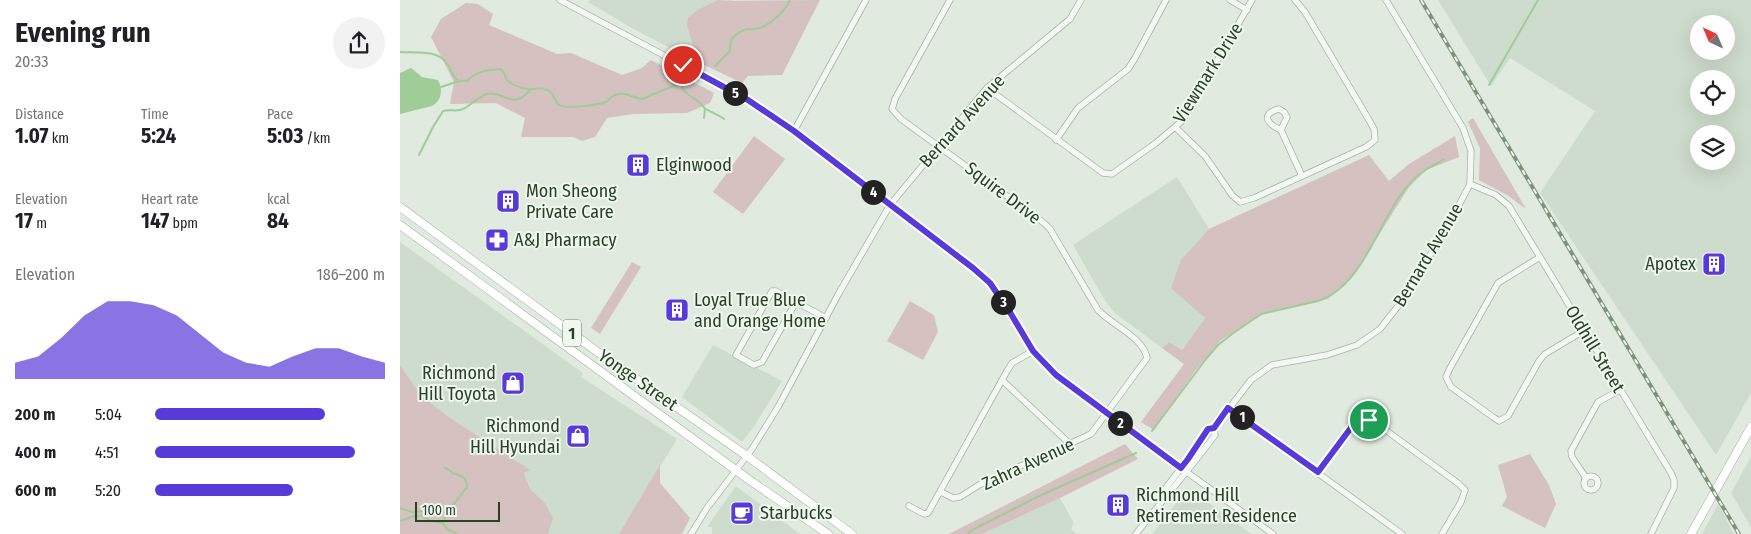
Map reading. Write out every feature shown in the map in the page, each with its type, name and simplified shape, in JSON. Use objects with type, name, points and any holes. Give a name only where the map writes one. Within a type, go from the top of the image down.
[{"type":"main road","name":"Yonge Street","points":[[400,208],[584,342],[747,456],[852,534]]},
{"type":"main road","name":"Yonge Street","points":[[400,225],[736,470],[828,534]]},
{"type":"main road","points":[[1691,534],[1751,427]]},
{"type":"street","points":[[560,0],[748,100],[794,131],[990,283],[1033,351],[1056,375],[1273,534]]},
{"type":"street","points":[[794,131],[866,0]]},
{"type":"street","name":"Squire Drive","points":[[950,0],[892,105],[892,109],[901,120],[939,145],[1044,222],[1098,310],[1143,346],[1147,358],[1107,413]]},
{"type":"street","name":"Bernard Avenue","points":[[691,534],[706,508],[747,456],[789,390],[826,318],[890,205],[987,88],[1070,19],[1081,0]]},
{"type":"street","points":[[1056,140],[1078,108],[1128,68],[1166,0]]},
{"type":"street","points":[[1230,0],[1247,10]]},
{"type":"street","name":"Viewmark Drive","points":[[987,88],[1103,173],[1112,174],[1176,128],[1190,109],[1252,0]]},
{"type":"street","points":[[1176,128],[1206,156],[1232,195],[1240,202],[1252,199],[1366,147],[1375,140],[1374,129],[1369,120],[1305,12],[1295,0]]},
{"type":"street","name":"Bernard Avenue","points":[[1136,534],[1194,464],[1215,435],[1214,428],[1251,380],[1272,365],[1334,353],[1357,345],[1380,329],[1402,301],[1448,226],[1470,184],[1471,151],[1463,128],[1386,0]]},
{"type":"street","points":[[1281,130],[1302,176]]},
{"type":"street","name":"Oldhill Street","points":[[1470,184],[1502,199],[1509,206],[1674,480],[1674,488],[1651,534]]},
{"type":"street","points":[[1540,257],[1498,283],[1450,368],[1446,377],[1447,380],[1452,387],[1498,421],[1504,419],[1508,416],[1539,361],[1545,354],[1585,330]]},
{"type":"street","points":[[796,302],[762,362],[754,365],[736,355],[770,293],[776,291],[826,318]]},
{"type":"street","name":"Zahra Avenue","points":[[909,506],[924,514],[928,513],[1012,363],[1033,351]]},
{"type":"street","points":[[1003,381],[1070,444]]},
{"type":"street","points":[[1586,478],[1570,451],[1598,402],[1620,390]]},
{"type":"street","points":[[1228,408],[1402,534]]},
{"type":"street","name":"Zahra Avenue","points":[[941,492],[954,498],[960,497],[979,485],[1091,434],[1107,413]]},
{"type":"street","points":[[1318,472],[1353,425],[1363,419],[1369,420],[1465,490],[1461,502],[1442,534]]},
{"type":"street","name":"Bernard Avenue","points":[[1162,501],[1162,493],[1208,429],[1214,428]]},
{"type":"shaded area","points":[[590,0],[734,0],[687,26],[694,45],[692,56],[694,61],[630,27],[588,2]]},
{"type":"shaded area","points":[[718,0],[820,0],[782,75],[748,76],[742,83],[692,59],[694,48],[687,26],[688,18],[696,11]]},
{"type":"shaded area","points":[[1438,0],[1751,0],[1751,393],[1716,455],[1540,193],[1595,111],[1510,58],[1491,86]]},
{"type":"shaded area","points":[[466,3],[478,4],[493,14],[489,25],[557,54],[571,53],[622,75],[642,68],[651,60],[714,93],[710,103],[687,113],[633,114],[607,118],[595,137],[582,141],[573,137],[521,137],[525,118],[496,103],[450,104],[454,82],[431,37],[441,19]]},
{"type":"shaded area","points":[[411,68],[422,77],[438,80],[441,94],[438,101],[432,106],[400,114],[400,73]]},
{"type":"shaded area","points":[[1473,118],[1526,209],[1507,195],[1479,180],[1480,148],[1468,122]]},
{"type":"shaded area","points":[[754,136],[785,159],[743,214],[713,192]]},
{"type":"shaded area","points":[[1455,136],[1459,157],[1426,170],[1409,187],[1353,276],[1328,299],[1267,312],[1221,340],[1195,371],[1154,430],[1141,422],[1184,364],[1162,348],[1169,342],[1182,350],[1205,318],[1171,288],[1181,260],[1209,229],[1369,155],[1389,181],[1409,164]]},
{"type":"shaded area","points":[[1177,177],[1209,229],[1181,260],[1205,318],[1182,350],[1169,342],[1162,348],[1115,313],[1106,302],[1073,245]]},
{"type":"shaded area","points":[[400,242],[583,373],[581,377],[677,439],[619,534],[548,534],[545,503],[530,489],[524,473],[530,470],[447,416],[420,394],[400,365]]},
{"type":"shaded area","points":[[632,262],[641,267],[600,334],[591,328]]},
{"type":"shaded area","points":[[910,301],[934,315],[938,332],[923,360],[887,341]]},
{"type":"shaded area","points":[[713,345],[782,381],[753,428],[742,442],[682,397]]},
{"type":"shaded area","points":[[400,365],[420,394],[447,416],[530,470],[524,473],[530,489],[545,503],[553,518],[548,534],[400,534]]},
{"type":"shaded area","points":[[1125,444],[1138,459],[982,534],[949,534]]},
{"type":"shaded area","points":[[1530,454],[1549,485],[1556,504],[1545,528],[1502,506],[1507,497],[1498,465]]},
{"type":"shaded area","points":[[1751,457],[1751,527],[1731,493]]},
{"type":"shaded area","points":[[660,465],[660,483],[690,518],[682,534],[619,534]]},
{"type":"shaded area","points":[[736,486],[800,534],[712,534],[712,527],[707,527]]},
{"type":"shaded area","points":[[1188,488],[1251,534],[1152,534]]},
{"type":"shaded area","points":[[1060,498],[1074,523],[1071,529],[1077,534],[982,534]]},
{"type":"shaded area","points":[[1718,504],[1734,534],[1702,534]]},
{"type":"waterway","points":[[715,66],[730,51],[732,40],[739,32],[765,26],[785,9],[790,0]]},
{"type":"waterway","points":[[1489,85],[1538,0]]},
{"type":"waterway","points":[[400,52],[427,53],[439,56],[448,65],[453,76],[459,81]]},
{"type":"waterway","points":[[441,87],[459,81],[467,81],[482,72],[501,69],[507,80],[514,85],[526,89],[545,89],[551,93],[559,105],[575,107],[606,102],[619,94],[642,99],[685,81]]},
{"type":"waterway","points":[[681,83],[686,93],[697,100],[705,109],[724,119]]},
{"type":"waterway","points":[[419,155],[443,111],[463,109],[487,94],[518,99],[530,90]]},
{"type":"waterway","points":[[704,118],[705,109]]},
{"type":"waterway","points":[[1152,431],[1206,359],[1218,345],[1232,334],[1261,314],[1318,301],[1346,283],[1367,255],[1404,190],[1421,173],[1444,159]]},
{"type":"waterway","points":[[968,534],[972,530],[1037,497],[1136,453]]},
{"type":"waterway","points":[[443,523],[447,513],[467,487],[466,480],[463,477],[445,468]]},
{"type":"waterway","points":[[400,508],[412,512],[425,511],[431,515],[447,513]]},
{"type":"waterway","points":[[400,521],[415,516],[422,516],[431,521],[443,523],[447,529],[457,534]]},
{"type":"railway","points":[[1421,0],[1739,534]]},
{"type":"place","name":"Elginwood","points":[[638,165]]},
{"type":"place","name":"Mon Sheong Private Care","points":[[508,201]]},
{"type":"place","name":"A&J Pharmacy","points":[[497,240]]},
{"type":"place","name":"Apotex","points":[[1714,264]]},
{"type":"place","name":"Loyal True Blue and Orange Home","points":[[677,310]]},
{"type":"place","name":"Richmond Hill Toyota","points":[[513,383]]},
{"type":"place","name":"Richmond Hill Hyundai","points":[[578,436]]},
{"type":"place","name":"Richmond Hill Retirement Residence","points":[[1118,505]]},
{"type":"place","name":"Starbucks","points":[[742,513]]},
{"type":"route","points":[[683,65],[748,100],[794,131],[973,268],[990,283],[1033,351],[1056,375],[1181,468],[1208,429],[1214,428],[1228,408],[1318,472],[1353,425],[1363,419],[1369,420]]}]
